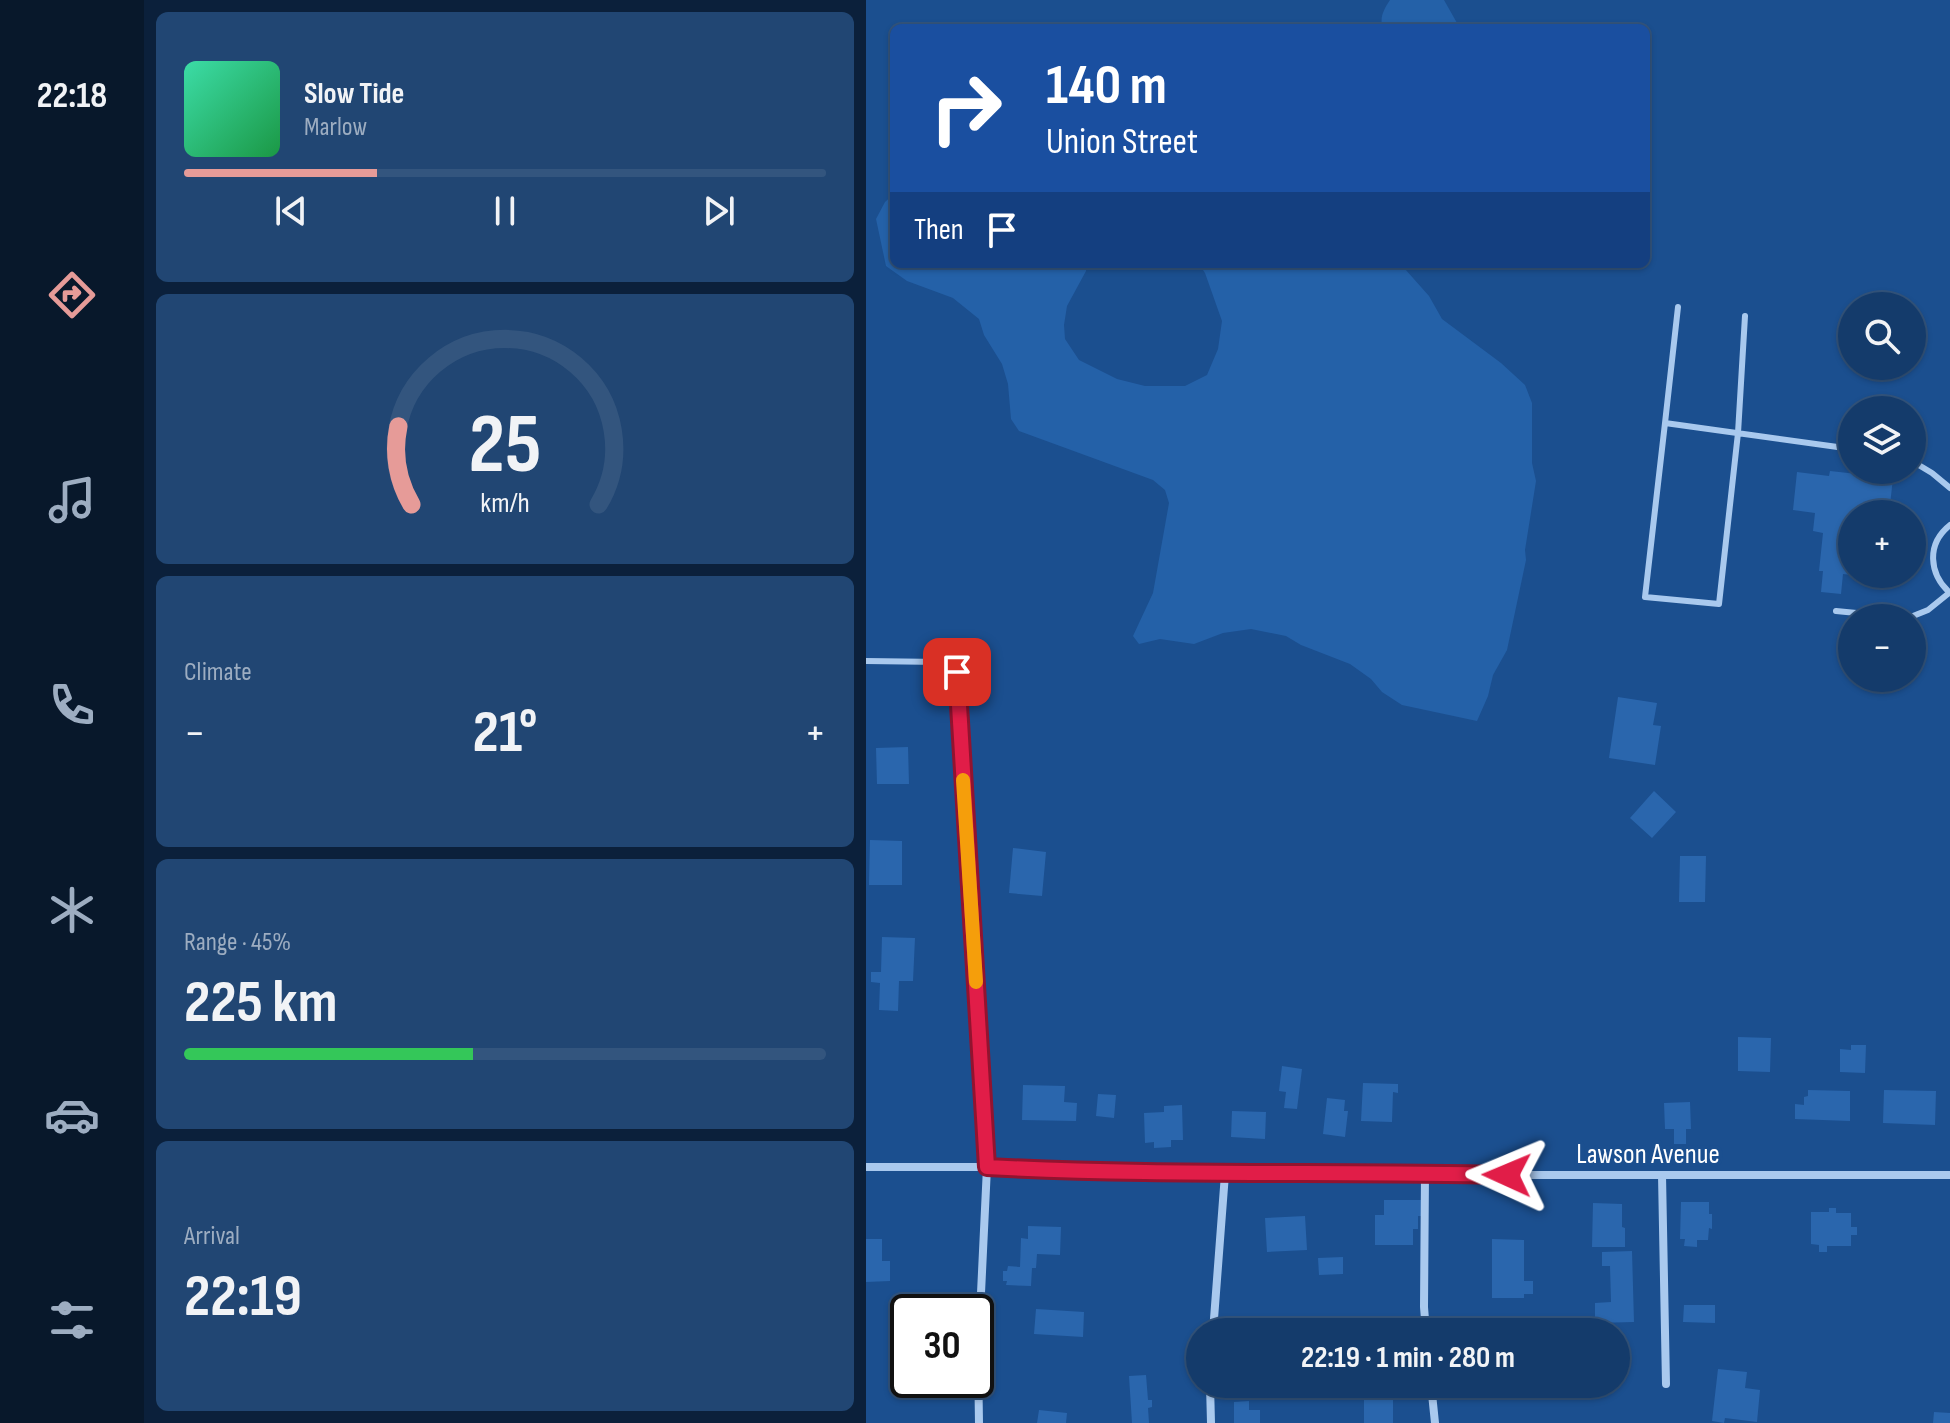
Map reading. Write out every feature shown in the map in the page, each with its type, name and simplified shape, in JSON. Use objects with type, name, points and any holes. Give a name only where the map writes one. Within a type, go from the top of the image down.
[{"type":"street","points":[[957,672],[987,1167],[978,1356],[979,1423]]},
{"type":"street","name":"Lawson Avenue","points":[[866,1167],[1225,1174],[1950,1175]]},
{"type":"street","points":[[1425,1173],[1425,1318]]},
{"type":"street","points":[[1214,1318],[1225,1174]]},
{"type":"street","points":[[1662,1175],[1666,1384]]},
{"type":"street","points":[[1210,1398],[1211,1423]]},
{"type":"street","points":[[1432,1398],[1435,1423]]},
{"type":"lane","points":[[1678,307],[1645,597],[1719,604],[1738,433],[1745,316]]},
{"type":"lane","points":[[1665,423],[1838,447]]},
{"type":"lane","points":[[1926,469],[1950,488]]},
{"type":"lane","points":[[1836,611],[1908,618],[1928,610],[1950,593],[1941,585],[1933,562],[1938,538],[1950,525]]},
{"type":"lane","points":[[866,661],[941,662],[957,672]]},
{"type":"shaded area","points":[[1390,0],[1444,0],[1458,24],[1382,24],[1384,10]]},
{"type":"shaded area","points":[[890,198],[890,268],[1086,268],[1067,306],[1065,339],[1079,360],[1117,379],[1145,386],[1185,386],[1207,375],[1218,349],[1222,321],[1202,268],[1405,268],[1429,296],[1442,319],[1525,385],[1532,403],[1532,463],[1536,481],[1526,560],[1507,650],[1493,675],[1477,721],[1402,705],[1350,664],[1286,636],[1251,629],[1223,633],[1194,644],[1160,639],[1139,644],[1133,636],[1153,593],[1169,503],[1165,490],[1153,480],[1019,431],[1011,419],[1008,384],[1002,364],[984,335],[979,319],[953,298],[907,281],[886,266],[876,219]]},
{"type":"building","points":[[1830,471],[1838,472],[1838,484],[1892,484],[1891,500],[1838,500],[1838,588],[1842,588],[1841,594],[1821,592],[1823,571],[1819,571],[1823,533],[1813,531],[1815,513],[1793,510],[1797,472],[1829,476]]},
{"type":"building","points":[[1618,697],[1657,703],[1653,725],[1661,726],[1655,765],[1609,758]]},
{"type":"building","points":[[908,747],[909,784],[877,784],[876,748]]},
{"type":"building","points":[[1654,791],[1676,812],[1652,838],[1630,818]]},
{"type":"building","points":[[870,840],[902,841],[902,885],[869,885]]},
{"type":"building","points":[[1013,848],[1046,852],[1042,896],[1009,893]]},
{"type":"building","points":[[1680,856],[1706,856],[1705,902],[1679,902]]},
{"type":"building","points":[[882,937],[915,938],[913,981],[899,981],[898,1011],[879,1010],[880,983],[871,982],[871,972],[881,972]]},
{"type":"building","points":[[1738,1037],[1771,1038],[1770,1072],[1738,1071]]},
{"type":"building","points":[[1851,1045],[1866,1045],[1865,1073],[1840,1072],[1840,1049],[1851,1050]]},
{"type":"building","points":[[1282,1066],[1302,1069],[1297,1109],[1284,1108],[1286,1092],[1279,1091]]},
{"type":"building","points":[[1363,1083],[1398,1084],[1398,1093],[1393,1092],[1392,1122],[1361,1121]]},
{"type":"building","points":[[1023,1085],[1065,1086],[1064,1102],[1077,1103],[1076,1121],[1022,1120]]},
{"type":"building","points":[[1808,1090],[1850,1091],[1850,1121],[1795,1119],[1795,1104],[1804,1105]]},
{"type":"building","points":[[1884,1090],[1936,1091],[1935,1125],[1883,1123]]},
{"type":"building","points":[[1098,1094],[1116,1095],[1114,1118],[1096,1116]]},
{"type":"building","points":[[1327,1098],[1345,1100],[1344,1111],[1348,1111],[1345,1137],[1323,1134]]},
{"type":"building","points":[[1690,1102],[1691,1129],[1686,1129],[1686,1144],[1674,1144],[1674,1129],[1665,1129],[1664,1103]]},
{"type":"building","points":[[1182,1105],[1183,1140],[1171,1140],[1171,1147],[1154,1148],[1154,1142],[1145,1143],[1144,1113],[1164,1112],[1164,1106]]},
{"type":"building","points":[[1232,1111],[1266,1112],[1265,1139],[1231,1137]]},
{"type":"building","points":[[1384,1200],[1423,1200],[1423,1216],[1418,1216],[1418,1229],[1413,1229],[1413,1245],[1375,1245],[1375,1215],[1384,1215]]},
{"type":"building","points":[[1681,1202],[1709,1202],[1712,1229],[1709,1228],[1708,1240],[1697,1240],[1697,1247],[1684,1246],[1685,1239],[1680,1239]]},
{"type":"building","points":[[1593,1203],[1622,1204],[1625,1247],[1592,1247]]},
{"type":"building","points":[[1829,1208],[1836,1208],[1836,1213],[1851,1213],[1851,1227],[1857,1227],[1857,1235],[1851,1235],[1851,1246],[1827,1246],[1827,1252],[1819,1252],[1819,1245],[1811,1244],[1811,1212],[1829,1212]]},
{"type":"building","points":[[1305,1216],[1307,1250],[1267,1252],[1265,1218]]},
{"type":"building","points":[[1028,1226],[1061,1227],[1060,1255],[1037,1254],[1031,1286],[1006,1285],[1003,1271],[1007,1271],[1008,1266],[1020,1267],[1021,1238],[1028,1239]]},
{"type":"building","points":[[866,1239],[882,1239],[882,1261],[890,1261],[890,1281],[866,1282]]},
{"type":"building","points":[[1492,1239],[1524,1240],[1524,1281],[1533,1281],[1533,1294],[1524,1294],[1524,1298],[1492,1298]]},
{"type":"building","points":[[1632,1251],[1634,1322],[1630,1322],[1630,1318],[1595,1318],[1595,1303],[1611,1302],[1610,1266],[1602,1266],[1602,1252]]},
{"type":"building","points":[[1343,1257],[1343,1274],[1319,1275],[1318,1258]]},
{"type":"building","points":[[1684,1305],[1715,1305],[1715,1323],[1683,1322]]},
{"type":"building","points":[[1036,1309],[1084,1312],[1083,1337],[1034,1334]]},
{"type":"building","points":[[1718,1369],[1747,1372],[1745,1388],[1760,1390],[1757,1422],[1725,1418],[1724,1423],[1712,1421]]},
{"type":"building","points":[[1146,1375],[1148,1400],[1152,1400],[1152,1407],[1148,1408],[1149,1423],[1132,1423],[1129,1376]]},
{"type":"building","points":[[1364,1398],[1393,1398],[1393,1423],[1364,1423]]},
{"type":"building","points":[[1249,1401],[1249,1410],[1260,1410],[1260,1423],[1234,1423],[1234,1402]]},
{"type":"building","points":[[1039,1410],[1067,1413],[1066,1423],[1037,1423]]},
{"type":"building","points":[[1934,1412],[1950,1413],[1950,1423],[1933,1423]]},
{"type":"slow traffic","points":[[963,780],[976,982]]},
{"type":"route","points":[[957,672],[987,1167],[1088,1172],[1507,1175]]}]
